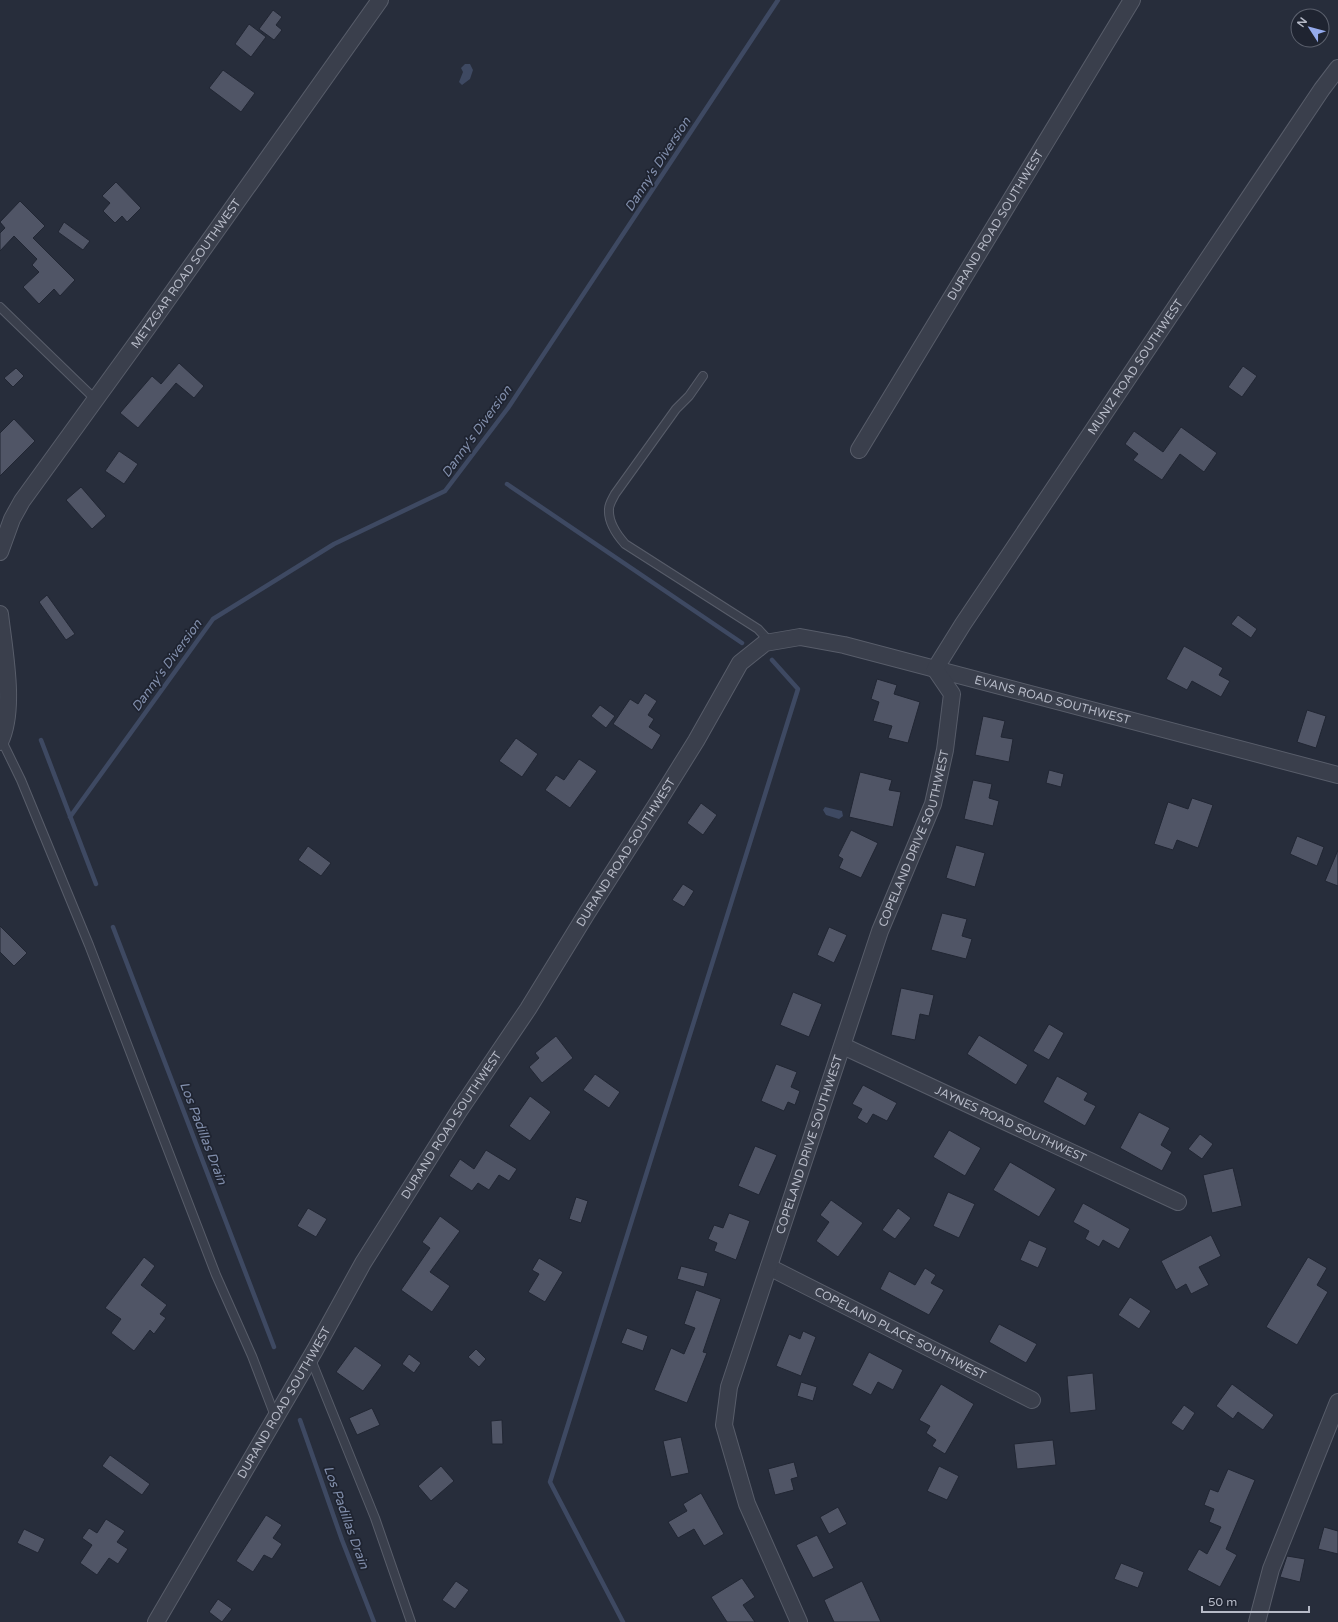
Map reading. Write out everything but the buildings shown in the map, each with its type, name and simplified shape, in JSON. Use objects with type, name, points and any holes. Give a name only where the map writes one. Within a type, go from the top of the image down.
[{"type":"street","name":"METZGAR ROAD SOUTHWEST","points":[[0,552],[12,519],[22,501],[380,0]]},
{"type":"street","name":"DURAND ROAD SOUTHWEST","points":[[859,450],[1132,0]]},
{"type":"street","name":"MUNIZ ROAD SOUTHWEST","points":[[935,669],[972,610],[1219,241],[1322,89],[1338,68]]},
{"type":"street","points":[[0,614],[8,688],[6,720],[1,741]]},
{"type":"street","name":"EVANS ROAD SOUTHWEST","points":[[768,643],[800,636],[844,645],[1338,775]]},
{"type":"street","name":"DURAND ROAD SOUTHWEST","points":[[156,1622],[367,1257],[459,1112],[528,1009],[658,802],[696,741],[740,663],[768,643]]},
{"type":"street","name":"COPELAND DRIVE SOUTHWEST","points":[[799,1622],[747,1504],[724,1425],[729,1387],[880,931],[919,839],[934,796],[946,750],[952,694],[935,669]]},
{"type":"street","name":"JAYNES ROAD SOUTHWEST","points":[[843,1046],[1178,1202]]},
{"type":"street","name":"COPELAND PLACE SOUTHWEST","points":[[769,1267],[1032,1400]]},
{"type":"street","points":[[1257,1622],[1271,1569],[1338,1402]]},
{"type":"lane","points":[[0,307],[95,399]]},
{"type":"lane","points":[[703,376],[689,396],[671,415],[615,494],[609,509],[612,523],[617,536],[626,544],[758,629],[768,643]]},
{"type":"lane","points":[[1,741],[21,780],[86,938],[216,1275],[252,1356],[275,1416]]},
{"type":"lane","points":[[310,1357],[375,1518],[411,1622]]},
{"type":"water","points":[[465,64],[470,64],[473,70],[470,79],[462,85],[459,82],[463,72],[461,68]]},
{"type":"water","points":[[825,807],[842,811],[843,816],[839,819],[826,815],[823,810]]},
{"type":"waterway","name":"Danny's Diversion","points":[[70,817],[213,619],[334,544],[445,491],[508,408],[778,0]]},
{"type":"waterway","points":[[507,484],[742,643]]},
{"type":"waterway","points":[[623,1622],[550,1482],[798,689],[772,660]]},
{"type":"waterway","points":[[41,740],[96,884]]},
{"type":"waterway","name":"Los Padillas Drain","points":[[113,927],[274,1347]]},
{"type":"waterway","name":"Los Padillas Drain","points":[[300,1420],[342,1540],[374,1622]]}]
